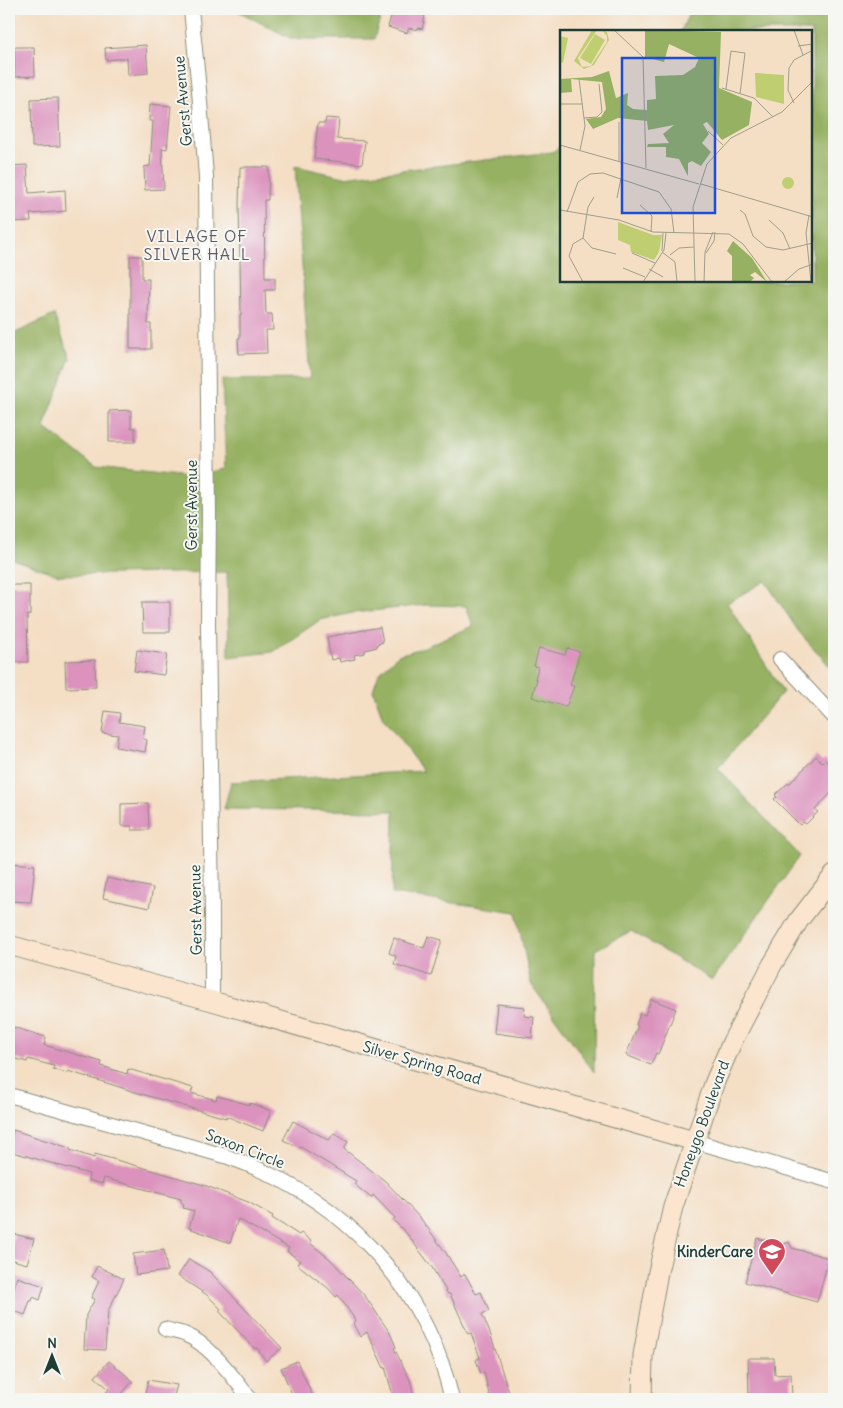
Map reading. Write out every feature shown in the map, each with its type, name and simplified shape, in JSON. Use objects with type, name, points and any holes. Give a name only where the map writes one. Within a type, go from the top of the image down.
[{"type":"main road","name":"Honeygo Boulevard","points":[[642,1399],[643,1355],[658,1272],[673,1207],[714,1084],[732,1042],[772,965],[799,920],[834,875]]},
{"type":"main road","name":"Silver Spring Road","points":[[9,945],[212,1001],[694,1142]]},
{"type":"street","name":"Gerst Avenue","points":[[191,9],[200,90],[206,176],[208,624],[213,931],[212,1001]]},
{"type":"street","points":[[780,659],[834,718]]},
{"type":"street","name":"Saxon Circle","points":[[9,1095],[224,1156],[270,1174],[308,1195],[357,1233],[406,1293],[433,1342],[445,1373],[452,1399]]},
{"type":"street","name":"Silver Spring Road","points":[[694,1142],[834,1182]]},
{"type":"street","points":[[165,1329],[184,1334],[196,1340],[227,1370],[250,1399]]},
{"type":"green space","points":[[234,9],[383,9],[374,39],[292,39]]},
{"type":"green space","points":[[691,9],[834,9],[834,671],[799,632],[765,581],[727,603],[783,692],[718,768],[800,856],[712,980],[631,931],[595,950],[594,1072],[531,984],[516,912],[392,894],[394,811],[224,809],[231,782],[423,771],[383,718],[373,690],[379,673],[398,655],[422,648],[473,626],[466,606],[426,605],[353,613],[320,620],[273,652],[229,657],[227,572],[59,575],[9,558],[9,336],[54,315],[70,358],[44,427],[96,467],[187,477],[226,469],[222,380],[310,379],[295,166],[344,177],[552,152],[560,147],[560,282],[813,282],[813,30],[681,30]]},
{"type":"building","points":[[393,9],[410,9],[422,12],[421,14],[425,16],[422,29],[409,28],[407,33],[388,27]]},
{"type":"building","points":[[146,45],[148,73],[128,75],[127,58],[106,60],[105,48]]},
{"type":"building","points":[[14,47],[34,47],[35,76],[15,77]]},
{"type":"building","points":[[58,98],[60,146],[32,147],[31,99]]},
{"type":"building","points":[[150,104],[171,106],[167,149],[162,148],[164,189],[145,190],[144,167],[150,166],[153,121],[149,121]]},
{"type":"building","points":[[326,118],[339,119],[337,139],[365,141],[362,164],[314,159],[318,123],[325,123]]},
{"type":"building","points":[[27,165],[29,193],[65,190],[66,211],[30,214],[31,221],[11,222],[9,166]]},
{"type":"building","points":[[240,167],[269,167],[268,200],[264,200],[265,278],[275,278],[275,290],[265,290],[266,314],[272,314],[273,330],[266,330],[267,353],[239,354],[238,338],[240,338],[241,315]]},
{"type":"building","points":[[130,256],[142,256],[142,279],[149,279],[148,324],[151,324],[151,349],[130,349]]},
{"type":"building","points":[[131,410],[131,428],[135,428],[135,442],[109,442],[109,411]]},
{"type":"building","points":[[9,585],[30,585],[30,615],[27,615],[28,662],[9,662]]},
{"type":"building","points":[[142,602],[170,602],[170,632],[143,632]]},
{"type":"building","points":[[380,627],[383,642],[377,644],[377,647],[365,650],[365,653],[354,655],[355,659],[340,662],[339,658],[331,660],[327,637]]},
{"type":"building","points":[[539,648],[565,655],[567,648],[580,652],[570,685],[574,686],[566,707],[532,697],[538,667],[534,666]]},
{"type":"building","points":[[137,650],[167,654],[164,675],[134,671]]},
{"type":"building","points":[[95,660],[96,687],[66,688],[65,661]]},
{"type":"building","points":[[105,711],[120,713],[119,722],[145,726],[143,739],[147,740],[145,752],[116,747],[118,735],[102,733]]},
{"type":"building","points":[[816,756],[822,762],[825,760],[834,769],[834,790],[815,810],[818,812],[806,824],[803,822],[800,825],[774,799],[777,797],[775,795],[789,784]]},
{"type":"building","points":[[148,803],[149,830],[132,830],[132,826],[121,826],[121,804]]},
{"type":"building","points":[[9,863],[35,865],[31,902],[9,901]]},
{"type":"building","points":[[107,878],[153,888],[149,908],[103,898]]},
{"type":"building","points":[[428,936],[442,940],[431,976],[394,964],[396,956],[389,953],[394,938],[424,948]]},
{"type":"building","points":[[651,999],[676,1009],[658,1054],[656,1053],[651,1065],[626,1055],[638,1026],[636,1025],[640,1013],[645,1015]]},
{"type":"building","points":[[497,1004],[525,1007],[524,1016],[534,1017],[532,1038],[494,1033]]},
{"type":"building","points":[[9,1026],[46,1037],[44,1045],[102,1062],[101,1066],[127,1074],[128,1069],[193,1088],[191,1093],[216,1100],[217,1096],[250,1105],[250,1103],[271,1111],[263,1131],[226,1116],[226,1118],[68,1071],[67,1073],[53,1069],[54,1066],[28,1059],[27,1062],[9,1057]]},
{"type":"building","points":[[293,1121],[329,1140],[334,1133],[348,1142],[344,1149],[385,1181],[421,1219],[461,1277],[465,1274],[476,1294],[481,1292],[489,1311],[482,1314],[511,1399],[490,1399],[484,1372],[481,1374],[476,1360],[480,1358],[471,1333],[468,1334],[450,1294],[448,1294],[431,1266],[407,1234],[393,1220],[395,1218],[373,1195],[371,1198],[354,1184],[356,1181],[304,1149],[283,1140]]},
{"type":"building","points":[[13,1130],[70,1148],[70,1150],[94,1158],[95,1154],[204,1185],[248,1202],[273,1216],[272,1218],[299,1235],[301,1233],[330,1259],[365,1296],[390,1333],[396,1347],[394,1348],[410,1380],[415,1399],[394,1399],[385,1367],[367,1332],[360,1337],[353,1323],[356,1321],[338,1295],[336,1297],[328,1288],[297,1264],[300,1261],[287,1251],[289,1248],[238,1219],[230,1243],[189,1228],[194,1211],[183,1208],[184,1204],[181,1202],[181,1199],[104,1178],[102,1184],[88,1180],[89,1174],[9,1151]]},
{"type":"building","points":[[14,1234],[34,1239],[27,1264],[9,1259]]},
{"type":"building","points":[[757,1238],[782,1245],[789,1242],[792,1248],[829,1258],[817,1302],[745,1282]]},
{"type":"building","points":[[164,1250],[167,1271],[136,1275],[133,1254]]},
{"type":"building","points":[[189,1259],[210,1272],[282,1348],[266,1361],[257,1348],[255,1349],[219,1311],[221,1309],[207,1295],[178,1276]]},
{"type":"building","points":[[97,1266],[124,1279],[108,1311],[105,1350],[84,1349],[86,1315],[95,1299],[91,1298],[99,1281],[92,1277]]},
{"type":"building","points":[[17,1277],[44,1286],[40,1300],[33,1297],[25,1315],[9,1309]]},
{"type":"building","points":[[748,1358],[774,1358],[775,1375],[791,1374],[792,1399],[749,1399]]},
{"type":"building","points":[[109,1361],[133,1381],[117,1399],[100,1399],[109,1389],[95,1377]]},
{"type":"building","points":[[297,1361],[314,1399],[294,1399],[281,1368]]},
{"type":"building","points":[[148,1380],[177,1385],[173,1399],[144,1399]]},
{"type":"place","name":"KinderCare","points":[[772,1276]]},
{"type":"district","name":"VILLAGE OF SILVER HALL","points":[[197,245]]}]
